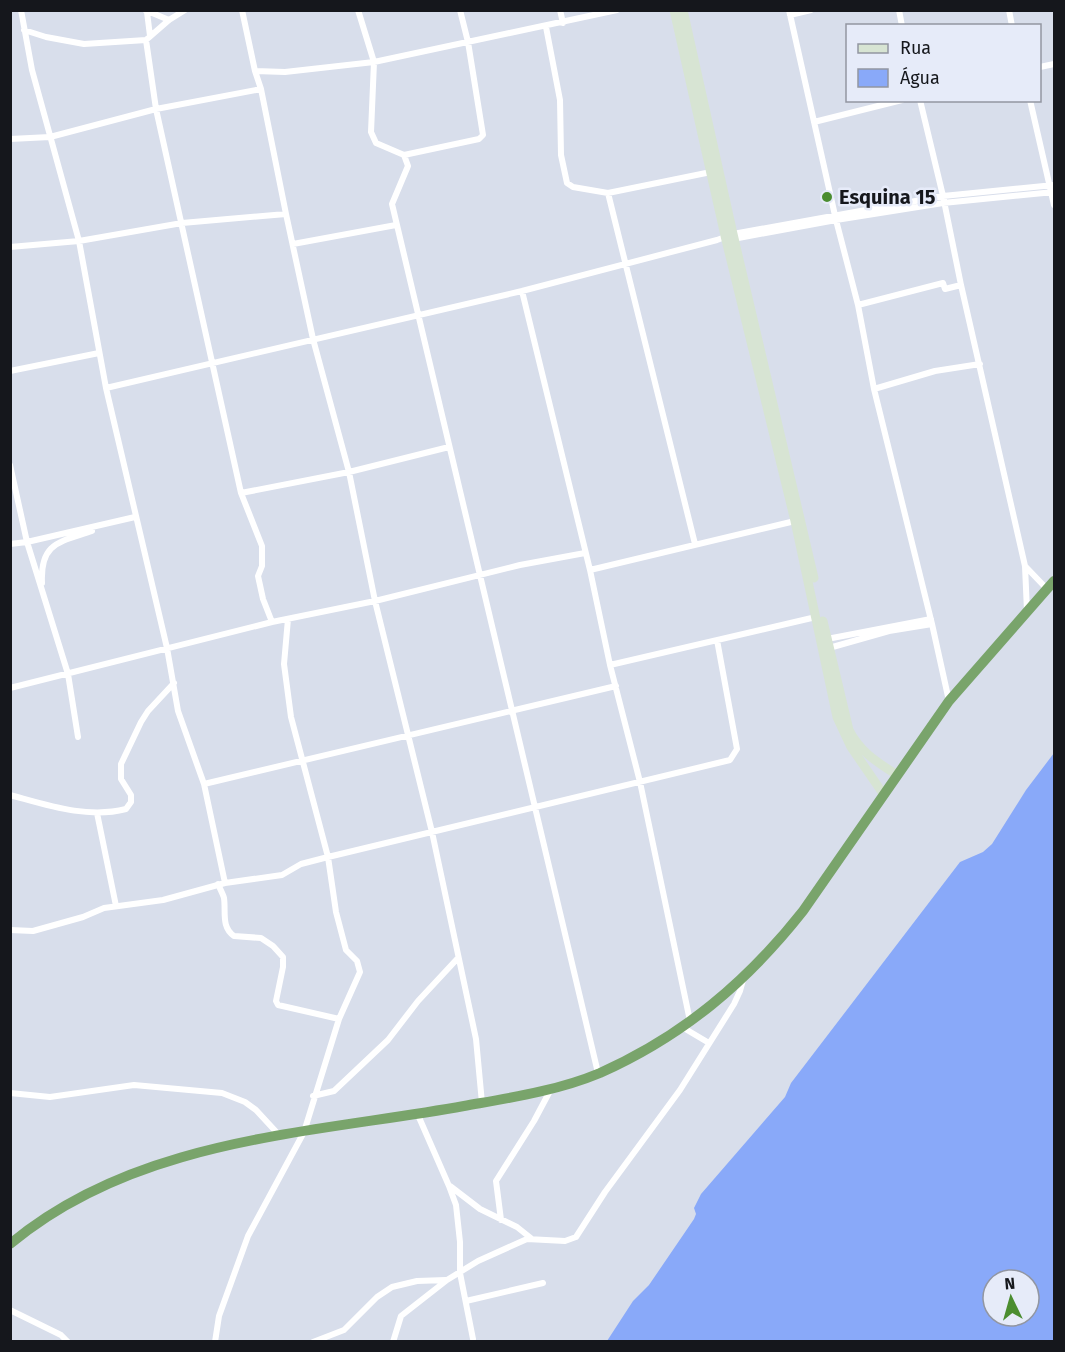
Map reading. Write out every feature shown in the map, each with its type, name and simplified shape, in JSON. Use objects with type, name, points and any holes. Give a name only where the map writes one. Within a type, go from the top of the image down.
[{"type":"highway","points":[[10,1244],[50,1216],[98,1188],[141,1170],[200,1151],[552,1089],[598,1073],[636,1056],[686,1024],[743,979],[782,938],[949,700],[1051,585]]},
{"type":"street","points":[[21,10],[50,137],[79,241],[106,388],[167,648],[178,711],[204,784],[224,898],[225,922],[230,934],[261,938],[283,957],[276,1001],[278,1005],[339,1019]]},
{"type":"street","points":[[24,30],[46,37],[84,44],[148,38],[185,10]]},
{"type":"street","points":[[242,10],[261,89],[313,339],[348,472],[375,601],[432,832],[476,1039],[482,1103]]},
{"type":"street","points":[[358,10],[374,62],[371,132],[380,146],[405,155],[479,139],[483,135],[468,42],[460,10]]},
{"type":"street","points":[[560,10],[563,23]]},
{"type":"street","points":[[255,71],[285,72],[374,62],[617,10]]},
{"type":"street","points":[[674,10],[795,521],[840,727],[851,747],[885,793]]},
{"type":"street","points":[[683,10],[727,238],[802,520],[849,730],[868,756],[895,777]]},
{"type":"street","points":[[811,10],[790,13],[835,217],[858,305],[874,389],[949,700]]},
{"type":"street","points":[[169,20],[146,11],[156,109],[241,493],[262,546],[262,566],[258,576],[263,599],[272,622]]},
{"type":"street","points":[[546,27],[561,100],[561,155],[567,183],[573,187],[608,193],[711,172]]},
{"type":"street","points":[[10,139],[50,137],[156,109],[261,89]]},
{"type":"street","points":[[814,122],[894,102]]},
{"type":"street","points":[[920,102],[1025,566],[1027,611]]},
{"type":"street","points":[[1031,102],[1053,189],[1054,205]]},
{"type":"street","points":[[405,155],[408,166],[392,204],[396,225],[598,1073]]},
{"type":"street","points":[[106,388],[522,291],[727,238],[835,217],[943,200],[1053,189]]},
{"type":"street","points":[[608,193],[695,544]]},
{"type":"street","points":[[10,247],[79,241],[182,223],[286,214]]},
{"type":"street","points":[[293,243],[396,225]]},
{"type":"street","points":[[858,305],[943,282],[945,289],[961,285]]},
{"type":"street","points":[[522,291],[640,782],[686,1024],[709,1043]]},
{"type":"street","points":[[10,371],[99,354]]},
{"type":"street","points":[[874,389],[935,372],[980,364]]},
{"type":"street","points":[[241,493],[348,472],[449,447]]},
{"type":"street","points":[[10,465],[27,542],[68,674],[78,737]]},
{"type":"street","points":[[10,544],[135,517]]},
{"type":"street","points":[[590,570],[795,521]]},
{"type":"street","points":[[44,595],[43,563],[47,552],[54,544],[105,524]]},
{"type":"street","points":[[10,688],[272,622],[585,553]]},
{"type":"street","points":[[1025,566],[1051,585]]},
{"type":"street","points":[[610,664],[816,616]]},
{"type":"street","points":[[215,1341],[219,1316],[248,1236],[304,1132],[313,1096],[339,1019],[360,972],[357,961],[346,950],[336,912],[328,857],[291,717],[284,664],[288,619]]},
{"type":"street","points":[[828,643],[890,628],[932,622]]},
{"type":"street","points":[[11,930],[33,931],[116,906],[132,906],[163,900],[221,883],[282,875],[301,864],[328,857],[730,760],[738,749],[717,639]]},
{"type":"street","points":[[10,795],[55,807],[97,813],[118,811],[130,806],[131,795],[121,779],[121,764],[141,722],[174,683]]},
{"type":"street","points":[[204,784],[616,686]]},
{"type":"street","points":[[97,813],[116,906]]},
{"type":"street","points":[[313,1096],[334,1091],[388,1040],[418,1001],[458,958]]},
{"type":"street","points":[[393,1341],[401,1316],[447,1280],[478,1262],[521,1241],[532,1239],[565,1241],[576,1237],[604,1192],[680,1090],[734,1004],[743,979]]},
{"type":"street","points":[[10,1094],[50,1096],[134,1085],[222,1093],[256,1110],[280,1136]]},
{"type":"street","points":[[501,1220],[496,1181],[552,1089]]},
{"type":"street","points":[[418,1114],[449,1186],[457,1219],[460,1273],[473,1339]]},
{"type":"street","points":[[449,1186],[480,1209],[517,1227],[532,1239]]},
{"type":"street","points":[[313,1341],[344,1330],[377,1297],[392,1287],[417,1281],[447,1280]]},
{"type":"street","points":[[466,1301],[543,1283]]},
{"type":"street","points":[[10,1310],[61,1335],[68,1341]]},
{"type":"water","points":[[1054,753],[1054,1341],[607,1341],[633,1301],[649,1285],[694,1219],[696,1214],[694,1208],[701,1194],[785,1097],[791,1083],[960,862],[983,852],[992,844],[1026,790]]},
{"type":"place","name":"Esquina 15","points":[[827,197]]}]
